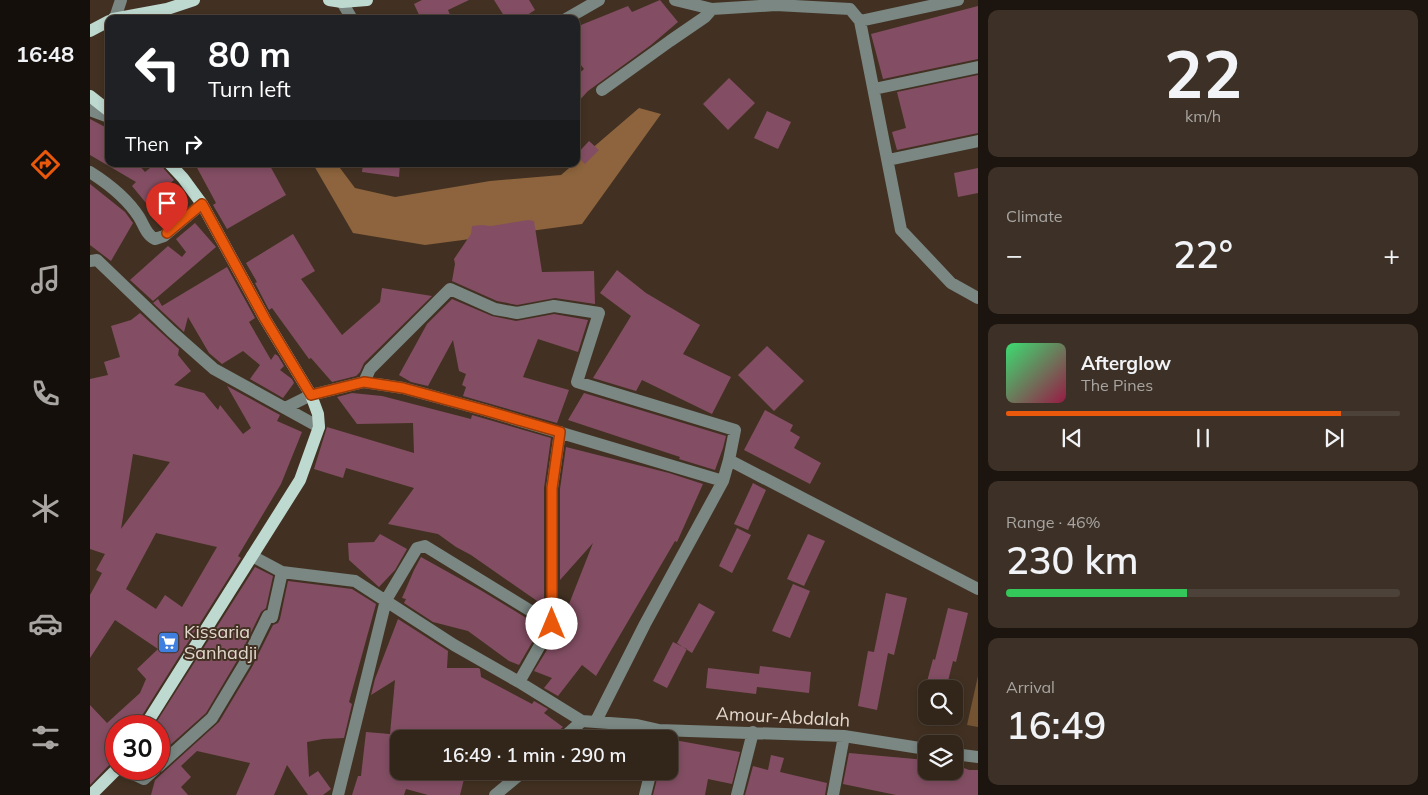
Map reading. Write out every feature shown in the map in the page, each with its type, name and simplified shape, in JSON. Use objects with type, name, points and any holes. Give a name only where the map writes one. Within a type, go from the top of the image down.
[{"type":"main road","points":[[134,15],[167,9],[191,0]]},
{"type":"main road","points":[[335,1],[367,0]]},
{"type":"main road","points":[[90,31],[105,23]]},
{"type":"main road","points":[[90,96],[105,108]]},
{"type":"main road","points":[[152,715],[300,480],[319,427],[318,414],[311,395],[265,319],[202,204],[173,167]]},
{"type":"main road","points":[[90,795],[106,780]]},
{"type":"street","points":[[114,15],[121,0]]},
{"type":"street","points":[[573,15],[599,0]]},
{"type":"street","points":[[675,0],[712,10],[776,5],[850,9],[860,21],[901,230],[951,283],[978,298]]},
{"type":"street","points":[[860,21],[934,3],[958,0]]},
{"type":"street","points":[[335,1],[348,15]]},
{"type":"street","points":[[602,90],[705,17],[712,10]]},
{"type":"street","points":[[874,89],[978,67]]},
{"type":"street","points":[[90,110],[105,116]]},
{"type":"street","points":[[888,160],[978,141]]},
{"type":"street","points":[[90,172],[122,197],[138,216],[147,234],[155,239],[164,236],[202,204]]},
{"type":"street","points":[[90,261],[97,260],[171,331],[214,369],[319,427]]},
{"type":"street","points":[[364,382],[370,369],[450,289],[495,310],[517,313],[554,306],[599,313],[577,382],[735,430],[723,481],[645,624],[596,721]]},
{"type":"street","points":[[285,408],[311,395],[364,382],[403,388],[560,432],[723,481]]},
{"type":"street","points":[[519,682],[552,624],[552,488],[560,432]]},
{"type":"street","points":[[729,460],[978,589]]},
{"type":"street","points":[[338,795],[386,600],[417,548],[425,546],[552,624]]},
{"type":"street","points":[[252,556],[282,572],[355,581],[454,645],[582,721],[572,730]]},
{"type":"street","points":[[170,756],[212,718],[245,663],[268,616],[272,617],[282,572]]},
{"type":"street","name":"Amour-Abdalah","points":[[582,721],[637,725],[649,730]]},
{"type":"street","points":[[738,795],[754,732]]},
{"type":"street","name":"Amour-Abdalah","points":[[678,734],[754,732],[844,736],[918,748]]},
{"type":"street","points":[[833,795],[844,736]]},
{"type":"street","points":[[963,756],[978,758]]},
{"type":"street","points":[[495,795],[513,780]]},
{"type":"street","points":[[645,795],[648,780]]},
{"type":"shaded area","points":[[639,108],[661,114],[582,224],[425,245],[353,233],[315,167],[339,167],[355,188],[395,197],[490,181],[561,175],[570,167],[580,167],[580,159]]},
{"type":"shaded area","points":[[978,676],[978,727],[967,725]]},
{"type":"building","points":[[422,0],[469,0],[448,10],[450,15],[419,15],[414,4]]},
{"type":"building","points":[[494,0],[529,0],[535,10],[527,15],[503,15]]},
{"type":"building","points":[[660,0],[678,22],[651,45],[588,91],[580,100],[580,72],[584,69],[580,64],[580,25],[628,6],[632,12]]},
{"type":"building","points":[[978,6],[978,59],[883,79],[871,34]]},
{"type":"building","points":[[978,75],[978,133],[897,150],[892,132],[906,128],[897,92]]},
{"type":"building","points":[[729,78],[755,103],[728,130],[703,104]]},
{"type":"building","points":[[767,111],[791,122],[778,149],[754,138]]},
{"type":"building","points":[[90,119],[105,127],[105,164],[90,155]]},
{"type":"building","points":[[589,141],[599,150],[585,164],[580,159],[580,151]]},
{"type":"building","points":[[110,167],[141,167],[145,172],[151,167],[163,167],[174,180],[166,187],[179,200],[160,220],[132,186],[136,182]]},
{"type":"building","points":[[197,167],[271,167],[286,195],[227,229],[213,205],[216,203]]},
{"type":"building","points":[[363,167],[400,167],[399,177],[362,172]]},
{"type":"building","points":[[978,168],[978,193],[958,197],[954,173]]},
{"type":"building","points":[[90,184],[125,212],[133,223],[111,261],[90,245]]},
{"type":"building","points":[[528,220],[534,221],[542,272],[594,271],[595,304],[555,298],[517,305],[497,301],[452,281],[454,259],[471,234],[472,226],[491,226]]},
{"type":"building","points":[[195,223],[216,247],[153,301],[130,280],[168,246],[182,257],[186,252],[176,239]]},
{"type":"building","points":[[293,234],[315,271],[301,279],[342,335],[380,302],[382,288],[432,296],[364,363],[356,376],[332,382],[311,358],[309,359],[272,308],[269,310],[255,283],[257,282],[246,263]]},
{"type":"building","points":[[227,267],[255,318],[249,322],[271,360],[275,354],[278,356],[284,366],[280,370],[292,379],[294,383],[283,398],[250,379],[260,365],[243,351],[222,364],[209,353],[188,317],[184,332],[153,303],[158,299],[162,306]]},
{"type":"building","points":[[617,270],[646,293],[700,325],[683,354],[731,377],[712,414],[642,380],[636,391],[593,378],[631,316],[600,293]]},
{"type":"building","points":[[452,299],[492,316],[516,321],[554,314],[588,320],[578,352],[538,339],[523,377],[569,390],[557,423],[463,396],[466,387],[462,385],[466,374],[459,371],[453,340],[428,386],[411,382],[399,375],[427,324]]},
{"type":"building","points":[[140,313],[179,349],[178,355],[191,371],[174,385],[204,393],[218,410],[220,405],[243,434],[251,428],[227,386],[280,415],[277,421],[302,432],[281,484],[238,556],[241,558],[142,715],[116,715],[140,693],[146,679],[137,669],[158,649],[115,620],[90,658],[90,595],[102,573],[96,570],[105,554],[90,549],[90,379],[108,375],[104,362],[120,357],[111,326],[131,320]],"holes":[[[133,454],[170,462],[121,529]],[[156,533],[217,547],[182,607],[165,595],[156,609],[126,589]]]},
{"type":"building","points":[[767,346],[804,381],[774,411],[738,375]]},
{"type":"building","points":[[352,393],[382,396],[471,419],[472,415],[551,438],[544,488],[544,599],[540,603],[438,534],[388,524],[414,488],[346,468],[343,478],[314,469],[327,427],[414,453],[413,423],[357,424],[337,397]]},
{"type":"building","points":[[584,393],[726,436],[715,470],[568,420]]},
{"type":"building","points":[[765,410],[793,425],[790,431],[800,437],[794,448],[821,463],[810,484],[744,450]]},
{"type":"building","points":[[566,447],[669,473],[703,484],[677,542],[675,541],[596,676],[582,665],[558,696],[544,688],[552,678],[534,671],[558,632],[593,543],[560,580],[560,489]]},
{"type":"building","points":[[753,483],[766,490],[748,530],[734,524]]},
{"type":"building","points":[[737,528],[751,535],[732,573],[719,566]]},
{"type":"building","points":[[380,534],[407,549],[395,570],[379,587],[349,560],[348,543],[374,542]]},
{"type":"building","points":[[808,534],[825,541],[804,586],[787,579]]},
{"type":"building","points":[[421,557],[541,627],[519,665],[509,661],[468,631],[433,622],[404,603],[406,599],[402,598]]},
{"type":"building","points":[[255,567],[273,576],[266,608],[261,612],[238,659],[206,713],[170,745],[170,715],[161,715]]},
{"type":"building","points":[[288,581],[352,589],[376,604],[349,702],[352,704],[344,738],[307,742],[309,777],[318,771],[331,789],[323,795],[308,795],[287,765],[274,795],[236,795],[250,763],[197,751],[181,766],[191,777],[181,787],[188,795],[151,795],[155,780],[170,780],[170,766],[219,722],[252,667],[273,625],[278,623]]},
{"type":"building","points":[[793,584],[810,591],[790,638],[772,631]]},
{"type":"building","points":[[886,593],[907,598],[894,655],[888,653],[877,710],[858,706],[868,651],[874,652]]},
{"type":"building","points":[[699,603],[715,612],[692,653],[677,643]]},
{"type":"building","points":[[948,608],[968,613],[956,662],[953,661],[948,680],[927,680],[933,659],[935,660]]},
{"type":"building","points":[[398,619],[448,651],[447,668],[480,669],[481,677],[532,704],[534,701],[548,709],[544,713],[563,727],[560,730],[390,730],[395,680],[371,695],[375,679]]},
{"type":"building","points":[[673,642],[687,649],[667,688],[653,681]]},
{"type":"building","points":[[760,666],[811,672],[809,693],[757,687],[756,694],[706,688],[708,668],[759,674]]},
{"type":"building","points":[[90,705],[105,721],[105,769],[90,785]]},
{"type":"building","points":[[366,732],[390,734],[390,780],[464,780],[460,795],[428,795],[406,789],[404,795],[352,795],[358,776],[361,776]]},
{"type":"building","points":[[678,741],[740,752],[732,784],[708,779],[705,795],[653,795],[657,780],[678,780]]},
{"type":"building","points":[[849,753],[918,759],[918,780],[963,780],[963,768],[978,770],[978,795],[896,795],[843,784]]},
{"type":"building","points":[[771,755],[784,758],[780,772],[827,783],[825,795],[745,795],[753,766],[768,770]]},
{"type":"place","name":"Kissaria Sanhadji","points":[[168,642]]},
{"type":"route","points":[[167,233],[202,204],[265,319],[311,395],[364,382],[403,388],[560,432],[552,488],[552,624]]}]
